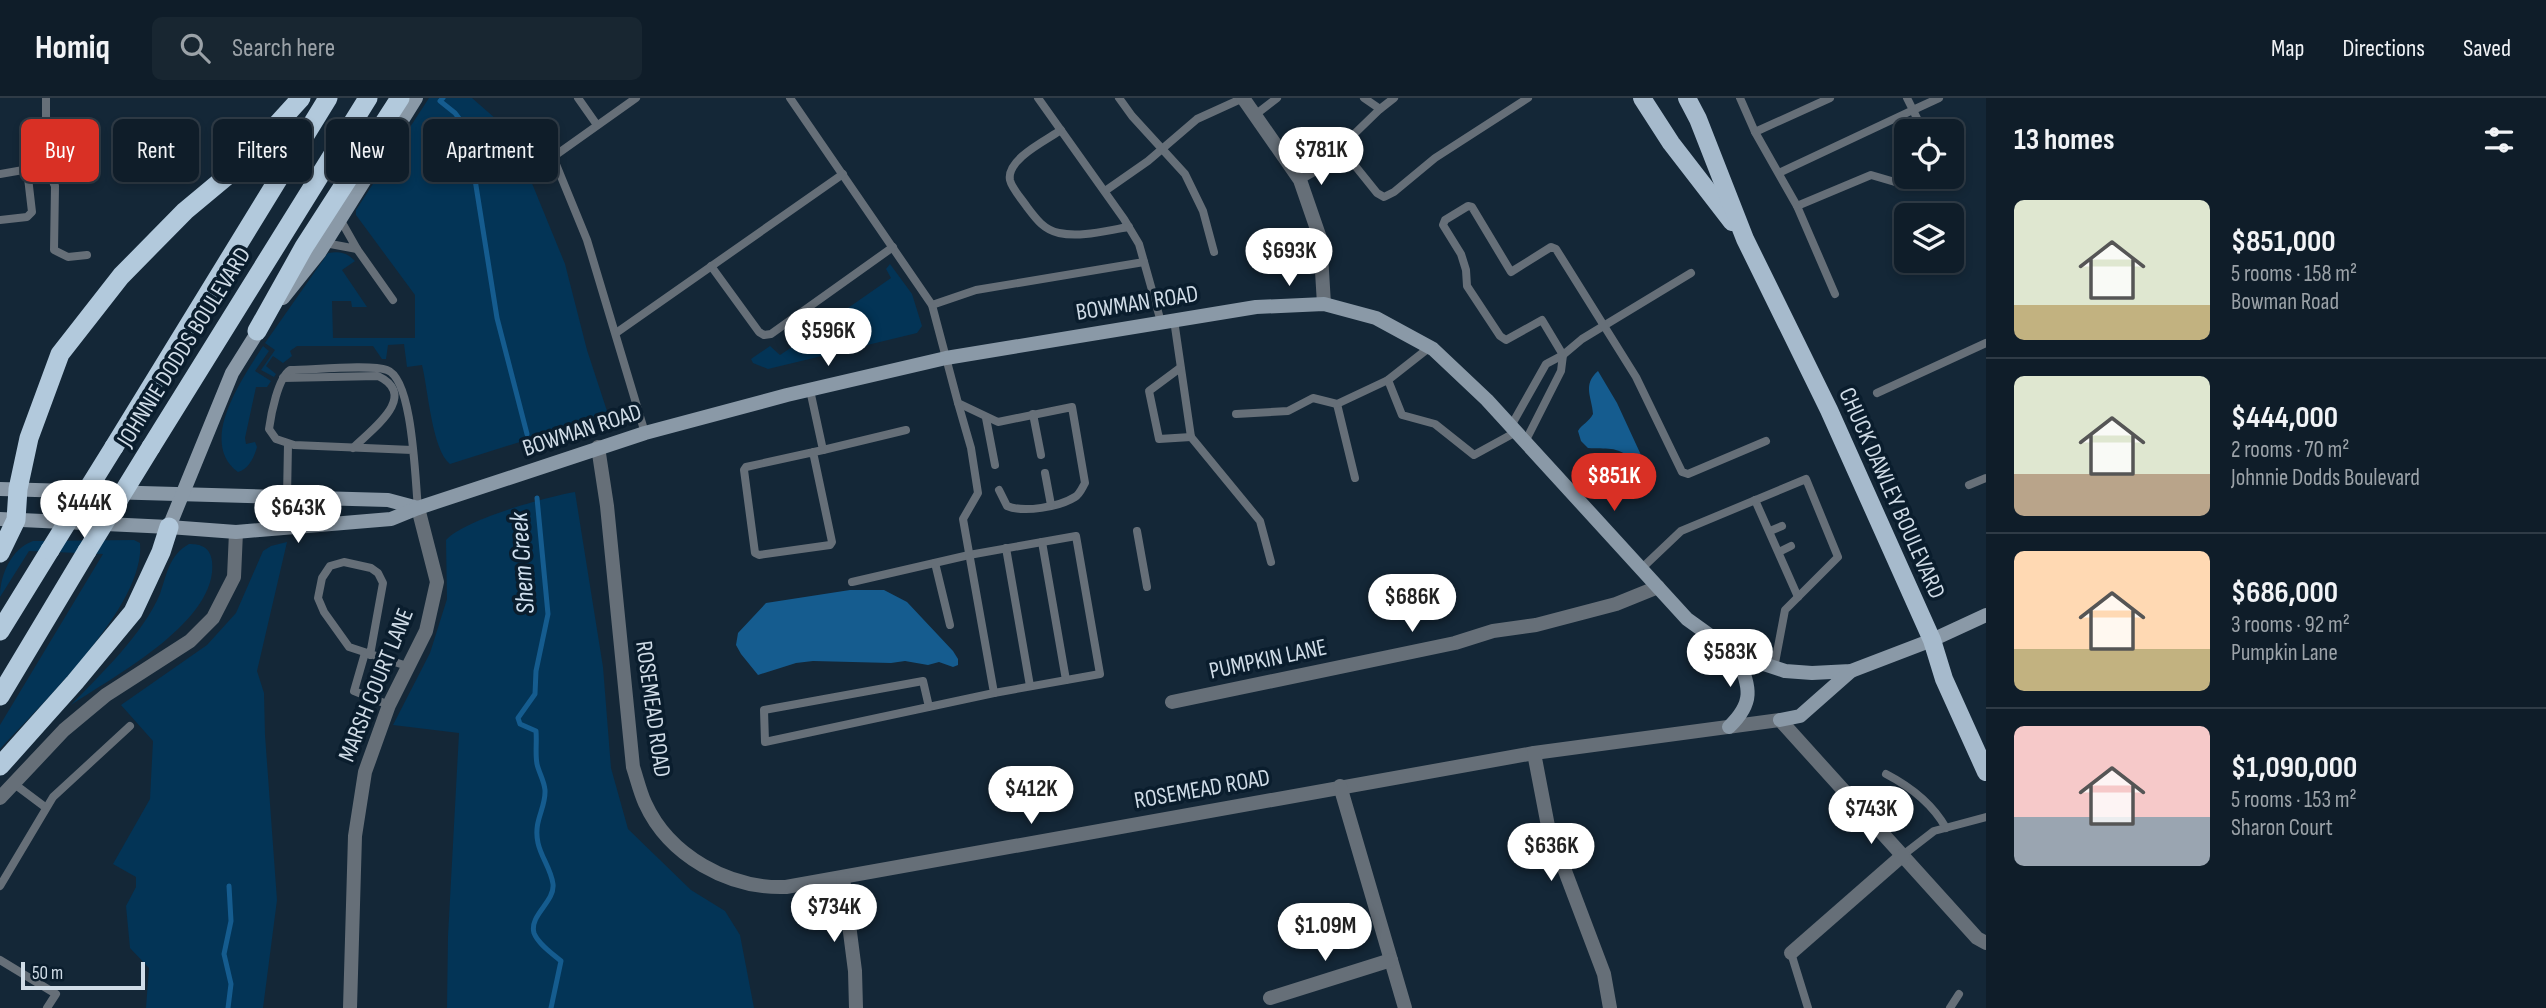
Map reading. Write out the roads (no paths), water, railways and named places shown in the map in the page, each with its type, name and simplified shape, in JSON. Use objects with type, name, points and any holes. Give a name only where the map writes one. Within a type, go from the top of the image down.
[{"type":"highway","points":[[0,553],[8,519],[9,489],[60,354],[121,276],[185,211],[239,166],[301,98]]},
{"type":"highway","name":"JOHNNIE DODDS BOULEVARD","points":[[0,631],[328,98]]},
{"type":"highway","name":"JOHNNIE DODDS BOULEVARD","points":[[0,696],[368,98]]},
{"type":"highway","points":[[257,331],[304,247],[400,98]]},
{"type":"highway","points":[[0,766],[133,612],[161,552],[169,527]]},
{"type":"main road","points":[[169,527],[232,373],[257,331],[325,243],[416,98]]},
{"type":"main road","name":"CHUCK DAWLEY BOULEVARD","points":[[1642,98],[1671,143],[1745,239]]},
{"type":"main road","name":"CHUCK DAWLEY BOULEVARD","points":[[1687,98],[1698,119],[1745,239],[1829,410],[1932,640],[1944,679],[1981,746],[1986,772]]},
{"type":"main road","name":"BOWMAN ROAD","points":[[8,519],[236,532],[391,519],[645,433],[946,358],[1256,307],[1324,304],[1376,318],[1430,347],[1487,400],[1687,619],[1737,655],[1774,668],[1812,673],[1851,671],[1932,640],[1986,615]]},
{"type":"main road","points":[[9,489],[388,500],[418,508]]},
{"type":"main road","points":[[1728,727],[1740,716],[1748,701],[1747,682],[1737,655]]},
{"type":"main road","points":[[1780,720],[1800,716],[1851,671]]},
{"type":"street","points":[[1243,98],[1300,180],[1320,238],[1324,304]]},
{"type":"street","name":"ROSEMEAD ROAD","points":[[598,447],[607,506],[633,767],[645,803],[659,826],[680,850],[723,876],[774,887],[843,878],[1534,753],[1780,720]]},
{"type":"street","name":"MARSH COURT LANE","points":[[350,1008],[356,832],[365,772],[389,705],[426,631],[437,582],[418,508]]},
{"type":"street","points":[[0,798],[64,730],[106,695],[190,641],[213,618],[234,577],[236,532]]},
{"type":"street","name":"PUMPKIN LANE","points":[[1172,702],[1455,643],[1493,631],[1536,625],[1616,604],[1658,587]]},
{"type":"street","points":[[1780,720],[1977,938],[1986,943]]},
{"type":"street","points":[[1534,753],[1548,826],[1604,974],[1610,1008]]},
{"type":"street","points":[[1340,786],[1405,1008]]},
{"type":"street","points":[[1791,953],[1903,855]]},
{"type":"street","points":[[843,878],[855,971],[856,1008]]},
{"type":"street","points":[[1270,998],[1391,960]]},
{"type":"lane","points":[[46,98],[46,119]]},
{"type":"lane","points":[[578,98],[597,125]]},
{"type":"lane","points":[[636,98],[553,157],[587,240],[645,433]]},
{"type":"lane","points":[[790,98],[932,304],[971,448],[978,493],[963,519],[994,693]]},
{"type":"lane","points":[[1038,98],[1105,191],[1139,244],[1167,321],[1180,368],[1191,437],[1260,522],[1271,562]]},
{"type":"lane","points":[[1119,98],[1185,174],[1195,193],[1214,252]]},
{"type":"lane","points":[[1105,191],[1197,119],[1243,98]]},
{"type":"lane","points":[[1255,115],[1277,98]]},
{"type":"lane","points":[[1364,98],[1380,109]]},
{"type":"lane","points":[[1300,180],[1316,171],[1394,98]]},
{"type":"lane","points":[[1340,147],[1377,193],[1384,197],[1436,158],[1528,98]]},
{"type":"lane","points":[[1740,98],[1755,132],[1797,206],[1835,294]]},
{"type":"lane","points":[[1755,132],[1830,98]]},
{"type":"lane","points":[[1907,98],[1917,119]]},
{"type":"lane","points":[[1779,173],[1939,98]]},
{"type":"lane","points":[[1062,130],[1022,155],[1011,168],[1009,179],[1013,187],[1038,221],[1060,234],[1129,227]]},
{"type":"lane","points":[[0,174],[21,170]]},
{"type":"lane","points":[[616,333],[843,174]]},
{"type":"lane","points":[[1797,206],[1871,175],[1894,182]]},
{"type":"lane","points":[[0,220],[27,217],[32,212],[29,182]]},
{"type":"lane","points":[[53,182],[54,250],[68,257],[87,255]]},
{"type":"lane","points":[[1388,380],[1402,415],[1435,424],[1474,455],[1517,433],[1560,371],[1563,355],[1542,320],[1506,340],[1500,336],[1467,286],[1461,254],[1443,225],[1445,220],[1468,206],[1472,207],[1511,272],[1551,247],[1556,249],[1636,377],[1682,472],[1688,474],[1766,441]]},
{"type":"lane","points":[[340,219],[357,249],[393,300]]},
{"type":"lane","points":[[325,243],[357,249]]},
{"type":"lane","points":[[711,266],[759,332],[764,335],[771,334],[893,247]]},
{"type":"lane","points":[[932,304],[976,290],[1144,262]]},
{"type":"lane","points":[[1517,433],[1546,364],[1691,273]]},
{"type":"lane","points":[[1877,393],[1986,343]]},
{"type":"lane","points":[[1236,414],[1288,411],[1312,398],[1337,404],[1388,380],[1430,347]]},
{"type":"lane","points":[[412,450],[288,444],[275,439],[269,429],[272,410],[285,374],[290,370],[380,368],[396,374],[409,410],[418,508]]},
{"type":"lane","points":[[1180,368],[1149,391],[1159,439],[1191,437]]},
{"type":"lane","points":[[283,379],[378,376],[387,380],[396,396],[392,408],[353,448]]},
{"type":"lane","points":[[810,390],[823,450]]},
{"type":"lane","points":[[958,402],[998,422],[1072,407],[1086,483],[1077,495],[1062,503],[1017,510],[1007,506],[999,490]]},
{"type":"lane","points":[[1337,404],[1355,478]]},
{"type":"lane","points":[[1033,415],[1041,455]]},
{"type":"lane","points":[[986,418],[995,465]]},
{"type":"lane","points":[[813,452],[832,542],[830,545],[759,555],[755,553],[744,470],[747,467],[906,430]]},
{"type":"lane","points":[[287,497],[288,444]]},
{"type":"lane","points":[[1045,473],[1052,505]]},
{"type":"lane","points":[[1969,485],[1986,478]]},
{"type":"lane","points":[[1641,569],[1681,531],[1806,479],[1838,558],[1785,610],[1774,668]]},
{"type":"lane","points":[[1755,499],[1798,597]]},
{"type":"lane","points":[[1808,514],[1818,510]]},
{"type":"lane","points":[[1770,531],[1782,526]]},
{"type":"lane","points":[[1137,531],[1147,587]]},
{"type":"lane","points":[[1818,535],[1827,531]]},
{"type":"lane","points":[[852,582],[969,555],[1076,536],[1100,674],[994,693],[929,707],[765,742],[764,710],[923,681],[929,707]]},
{"type":"lane","points":[[1042,542],[1066,680]]},
{"type":"lane","points":[[1779,552],[1791,547]]},
{"type":"lane","points":[[1006,548],[1030,687]]},
{"type":"lane","points":[[389,705],[354,691],[368,654],[383,583],[378,573],[371,568],[344,562],[330,566],[322,578],[318,598],[344,643],[368,654],[410,667]]},
{"type":"lane","points":[[935,563],[950,625]]},
{"type":"lane","points":[[0,886],[45,807],[130,726]]},
{"type":"lane","points":[[1886,775],[1909,787],[1929,804],[1946,828]]},
{"type":"lane","points":[[13,783],[45,807]]},
{"type":"lane","points":[[1903,855],[1922,838],[1986,817]]},
{"type":"lane","points":[[1791,953],[1808,1008]]},
{"type":"lane","points":[[0,960],[56,994],[47,1008]]},
{"type":"lane","points":[[1950,1008],[1959,994]]},
{"type":"waterway","name":"Shem Creek","points":[[443,98],[440,101],[455,113],[467,129],[497,318],[527,434]]},
{"type":"waterway","name":"Shem Creek","points":[[537,498],[548,614],[536,671],[535,694],[518,718],[520,724],[536,731],[537,764],[545,790],[537,835],[539,848],[552,879],[553,891],[533,926],[539,941],[561,961],[551,1008]]},
{"type":"waterway","points":[[228,1008],[231,984],[224,954],[231,921],[229,886]]}]
